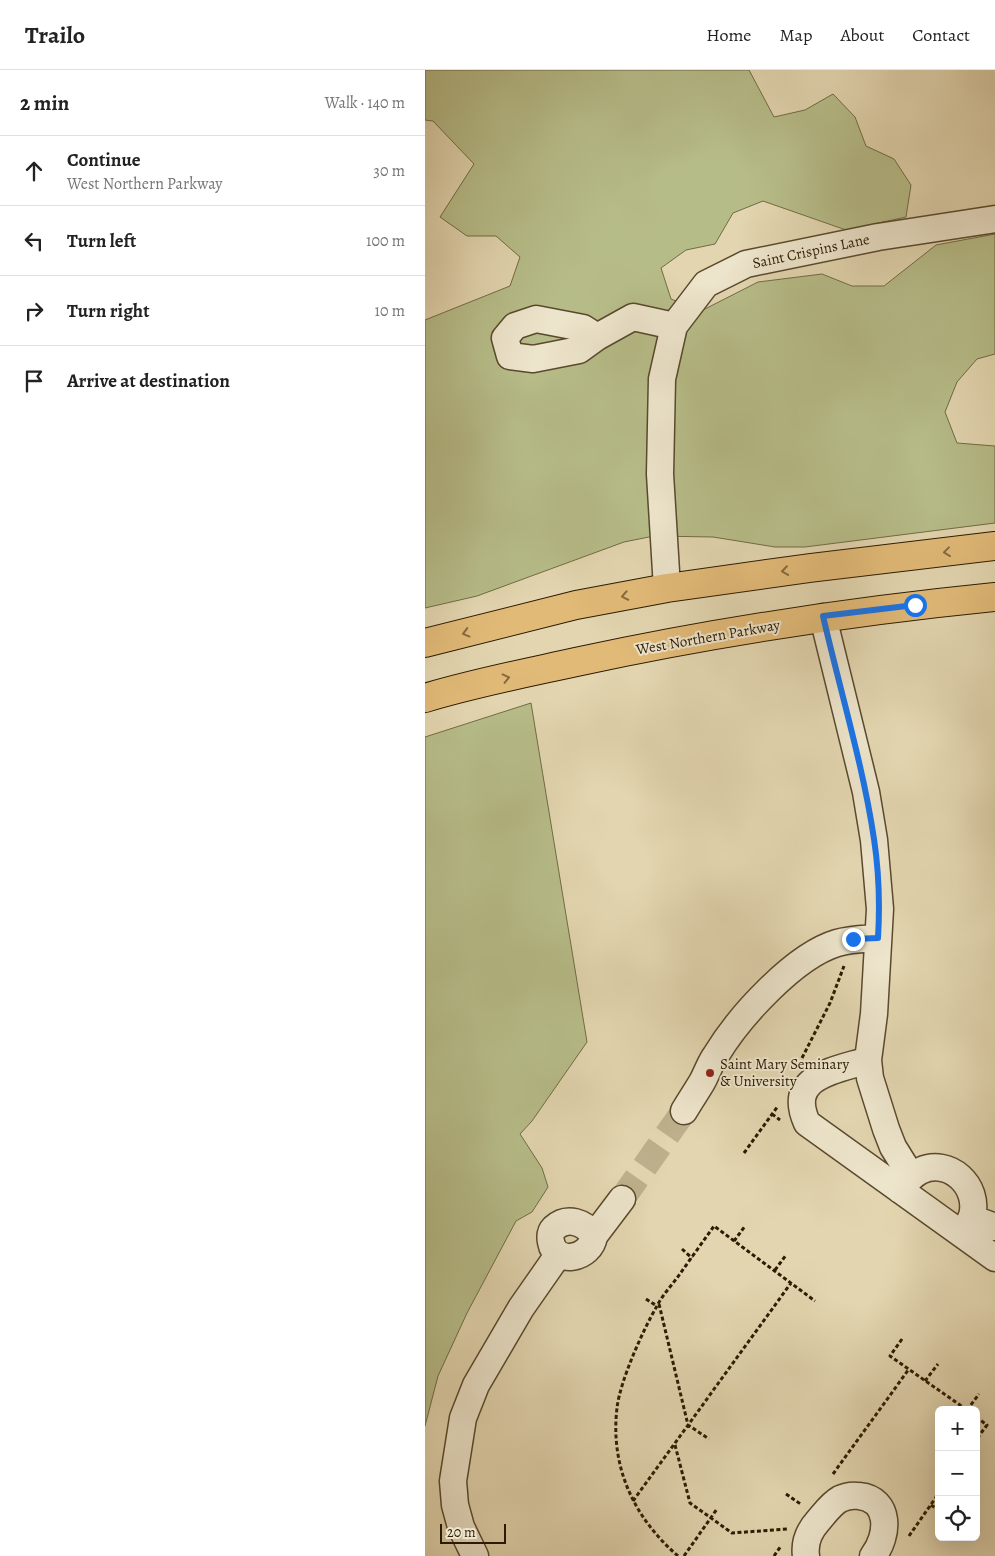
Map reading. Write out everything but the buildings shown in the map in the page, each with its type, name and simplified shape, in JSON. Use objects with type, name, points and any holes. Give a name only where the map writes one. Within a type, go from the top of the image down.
[{"type":"main road","points":[[425,643],[577,605],[667,588],[810,568],[995,546]]},
{"type":"main road","name":"West Northern Parkway","points":[[425,698],[659,644],[823,616],[995,597]]},
{"type":"street","name":"Saint Crispins Lane","points":[[667,588],[660,474],[662,379],[674,326],[706,284],[746,264],[878,237],[995,220]]},
{"type":"street","points":[[597,337],[633,316],[674,326]]},
{"type":"street","points":[[823,616],[866,792],[875,840],[879,901],[878,938],[874,1014],[868,1060],[876,1100],[906,1183]]},
{"type":"street","points":[[684,1111],[715,1055],[735,1026],[791,970],[815,953],[836,943],[853,939],[878,938]]},
{"type":"street","points":[[868,1060],[827,1073],[812,1080],[803,1092],[801,1104],[807,1123],[976,1226]]},
{"type":"street","points":[[906,1183],[922,1170],[946,1169],[957,1174],[966,1183],[972,1194],[976,1226],[995,1258]]},
{"type":"street","points":[[475,1556],[461,1528],[455,1505],[453,1481],[463,1418],[476,1385],[521,1308],[558,1255],[568,1257],[579,1255],[588,1250],[593,1243],[593,1236],[623,1199]]},
{"type":"street","points":[[807,1556],[806,1543],[811,1530],[831,1505],[841,1498],[850,1495],[861,1496],[871,1500],[879,1505],[884,1514],[883,1537],[873,1556]]},
{"type":"path","points":[[802,1059],[830,1003],[846,960]]},
{"type":"path","points":[[744,1153],[781,1100]]},
{"type":"path","points":[[678,1556],[641,1516],[633,1501],[619,1461],[616,1444],[617,1407],[630,1366],[658,1305],[714,1226],[815,1301]]},
{"type":"path","points":[[734,1241],[745,1226]]},
{"type":"path","points":[[682,1249],[692,1258]]},
{"type":"path","points":[[775,1270],[786,1255]]},
{"type":"path","points":[[633,1501],[791,1283]]},
{"type":"path","points":[[646,1299],[658,1305],[688,1425],[709,1439]]},
{"type":"path","points":[[902,1339],[890,1356],[961,1406]]},
{"type":"path","points":[[925,1381],[938,1364]]},
{"type":"path","points":[[830,1478],[909,1369]]},
{"type":"path","points":[[970,1406],[979,1394]]},
{"type":"path","points":[[980,1420],[987,1425],[980,1435]]},
{"type":"path","points":[[675,1444],[690,1503],[732,1533],[794,1528]]},
{"type":"path","points":[[786,1494],[807,1510]]},
{"type":"path","points":[[905,1541],[937,1496]]},
{"type":"path","points":[[931,1504],[935,1507]]},
{"type":"path","points":[[683,1556],[717,1509]]},
{"type":"path","points":[[774,1556],[784,1542]]},
{"type":"green space","points":[[425,70],[749,70],[774,117],[805,110],[833,94],[855,117],[866,146],[894,159],[911,185],[906,217],[846,230],[763,201],[733,213],[715,244],[686,250],[661,268],[671,299],[701,311],[758,282],[822,274],[852,286],[884,286],[936,245],[995,234],[995,354],[977,359],[957,382],[945,412],[957,443],[995,446],[995,523],[805,547],[775,547],[713,537],[654,536],[624,542],[477,596],[425,608],[425,320],[510,286],[520,257],[496,236],[467,236],[440,217],[474,164],[433,121],[425,120]]},
{"type":"green space","points":[[531,703],[587,1042],[532,1121],[520,1134],[542,1168],[548,1187],[532,1212],[516,1221],[467,1313],[438,1376],[425,1426],[425,737]]},
{"type":"tunnel","points":[[622,1199],[684,1111]]},
{"type":"place","name":"Saint Mary Seminary & University","points":[[710,1073]]},
{"type":"route","points":[[853,939],[878,938],[879,908],[875,840],[866,792],[823,616],[915,605]]}]
